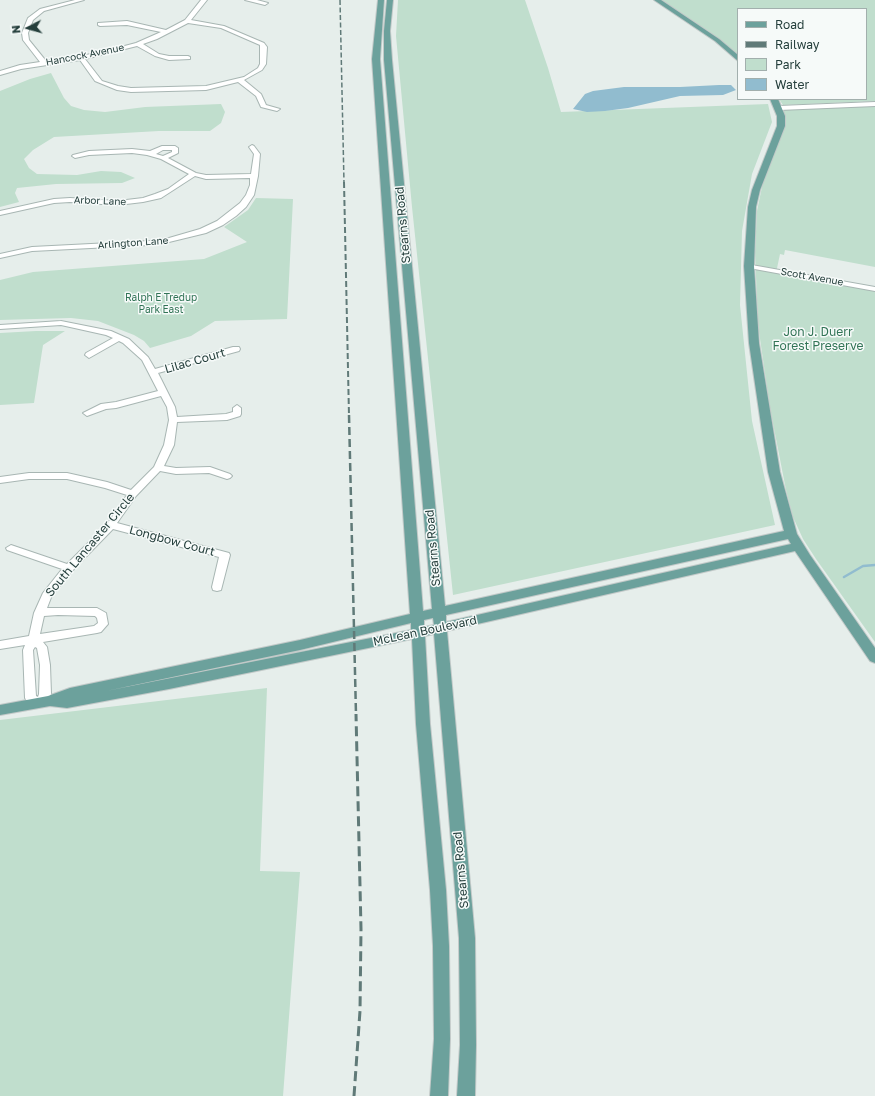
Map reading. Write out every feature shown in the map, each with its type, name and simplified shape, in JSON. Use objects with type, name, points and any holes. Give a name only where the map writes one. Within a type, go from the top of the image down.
[{"type":"main road","name":"Stearns Road","points":[[381,0],[376,59],[417,617],[423,724],[441,938],[442,1039],[439,1096]]},
{"type":"main road","name":"Stearns Road","points":[[390,0],[387,31],[389,67],[439,612],[466,938],[468,1045],[466,1096]]},
{"type":"main road","points":[[657,0],[717,40],[737,58]]},
{"type":"main road","points":[[777,104],[781,116],[780,126],[756,190],[752,207],[749,266],[754,343],[776,479],[787,524],[798,546],[875,658]]},
{"type":"main road","name":"McLean Boulevard","points":[[0,710],[45,702],[70,692],[300,645],[439,612],[792,534]]},
{"type":"main road","name":"McLean Boulevard","points":[[45,702],[67,703],[418,633],[798,546]]},
{"type":"street","points":[[44,63],[26,40],[26,33],[30,19],[35,14],[81,0]]},
{"type":"street","name":"Hancock Avenue","points":[[0,73],[20,67],[82,58],[138,44],[167,32],[187,21],[204,0]]},
{"type":"street","points":[[248,0],[265,3]]},
{"type":"street","points":[[82,58],[97,80],[110,86],[124,89],[200,88],[240,80],[260,69],[263,64],[264,52],[264,47],[262,44],[222,27],[187,21]]},
{"type":"street","points":[[100,24],[127,23],[167,32]]},
{"type":"street","points":[[138,44],[157,55],[169,58],[188,58]]},
{"type":"street","points":[[240,80],[259,95],[263,106],[277,109]]},
{"type":"street","points":[[777,104],[875,104]]},
{"type":"street","points":[[150,154],[169,146],[175,148],[175,153],[163,158]]},
{"type":"street","name":"Arlington Lane","points":[[0,256],[32,248],[150,243],[191,235],[220,223],[243,205],[250,195],[254,185],[257,154],[252,146]]},
{"type":"street","points":[[75,156],[89,153],[132,152],[150,154],[163,158],[194,174],[219,178],[255,176]]},
{"type":"street","name":"Arbor Lane","points":[[0,213],[54,201],[70,200],[118,203],[143,200],[170,190],[194,174]]},
{"type":"street","name":"Scott Avenue","points":[[749,266],[875,289]]},
{"type":"street","name":"South Lancaster Circle","points":[[0,327],[61,323],[100,331],[119,338],[136,349],[145,359],[171,407],[173,420],[173,429],[169,445],[158,468],[133,494],[110,525],[69,568],[48,593],[39,613],[34,639],[28,650],[31,698],[45,702]]},
{"type":"street","points":[[89,355],[119,338]]},
{"type":"street","name":"Lilac Court","points":[[153,372],[236,349]]},
{"type":"street","points":[[87,413],[104,406],[116,405],[164,392]]},
{"type":"street","points":[[173,420],[227,417],[237,414],[237,408]]},
{"type":"street","points":[[158,468],[176,471],[210,470],[227,476]]},
{"type":"street","points":[[0,480],[29,476],[67,476],[107,485],[133,494]]},
{"type":"street","name":"Longbow Court","points":[[110,525],[225,555],[217,587]]},
{"type":"street","points":[[10,548],[69,568]]},
{"type":"street","points":[[0,645],[97,630],[103,624],[102,616],[97,612],[58,611],[39,613]]},
{"type":"street","points":[[34,639],[42,647],[45,665],[45,702]]},
{"type":"green space","points":[[398,0],[525,0],[561,112],[768,104],[772,122],[752,174],[742,231],[740,305],[752,421],[775,525],[453,595],[412,207],[396,36]]},
{"type":"green space","points":[[661,0],[875,0],[875,101],[783,105],[780,100],[867,100],[867,8],[737,8],[737,53],[714,35]]},
{"type":"green space","points":[[51,73],[64,98],[71,106],[84,110],[105,112],[145,107],[221,104],[225,112],[221,123],[210,131],[159,131],[54,137],[33,150],[24,159],[29,168],[37,174],[77,175],[101,171],[121,172],[135,178],[122,183],[56,184],[17,188],[15,193],[19,202],[0,207],[0,91],[30,79]]},
{"type":"green space","name":"Jon J. Duerr Forest Preserve","points":[[875,105],[875,267],[785,250],[784,255],[780,254],[776,273],[875,291],[875,642],[816,559],[803,539],[793,517],[786,490],[770,408],[758,325],[755,252],[757,211],[763,182],[778,144],[784,111],[786,109]]},
{"type":"green space","name":"Ralph E Tredup Park East","points":[[256,198],[293,199],[287,319],[215,321],[191,336],[150,348],[144,341],[134,335],[98,321],[71,318],[0,320],[0,280],[33,272],[204,259],[247,242],[224,227],[248,210]]},
{"type":"green space","points":[[65,331],[43,345],[34,403],[0,405],[0,333]]},
{"type":"green space","points":[[267,688],[260,871],[300,872],[283,1096],[0,1096],[0,720]]},
{"type":"water","points":[[731,85],[736,90],[723,95],[680,96],[628,108],[605,111],[587,112],[573,109],[585,94],[593,91],[624,87]]},
{"type":"waterway","points":[[844,577],[863,566],[875,565]]},
{"type":"railway","points":[[340,0],[344,183]]},
{"type":"railway","points":[[344,182],[349,416]]},
{"type":"railway","points":[[349,415],[356,715]]},
{"type":"railway","points":[[354,1096],[360,1011],[361,929],[356,714]]}]
